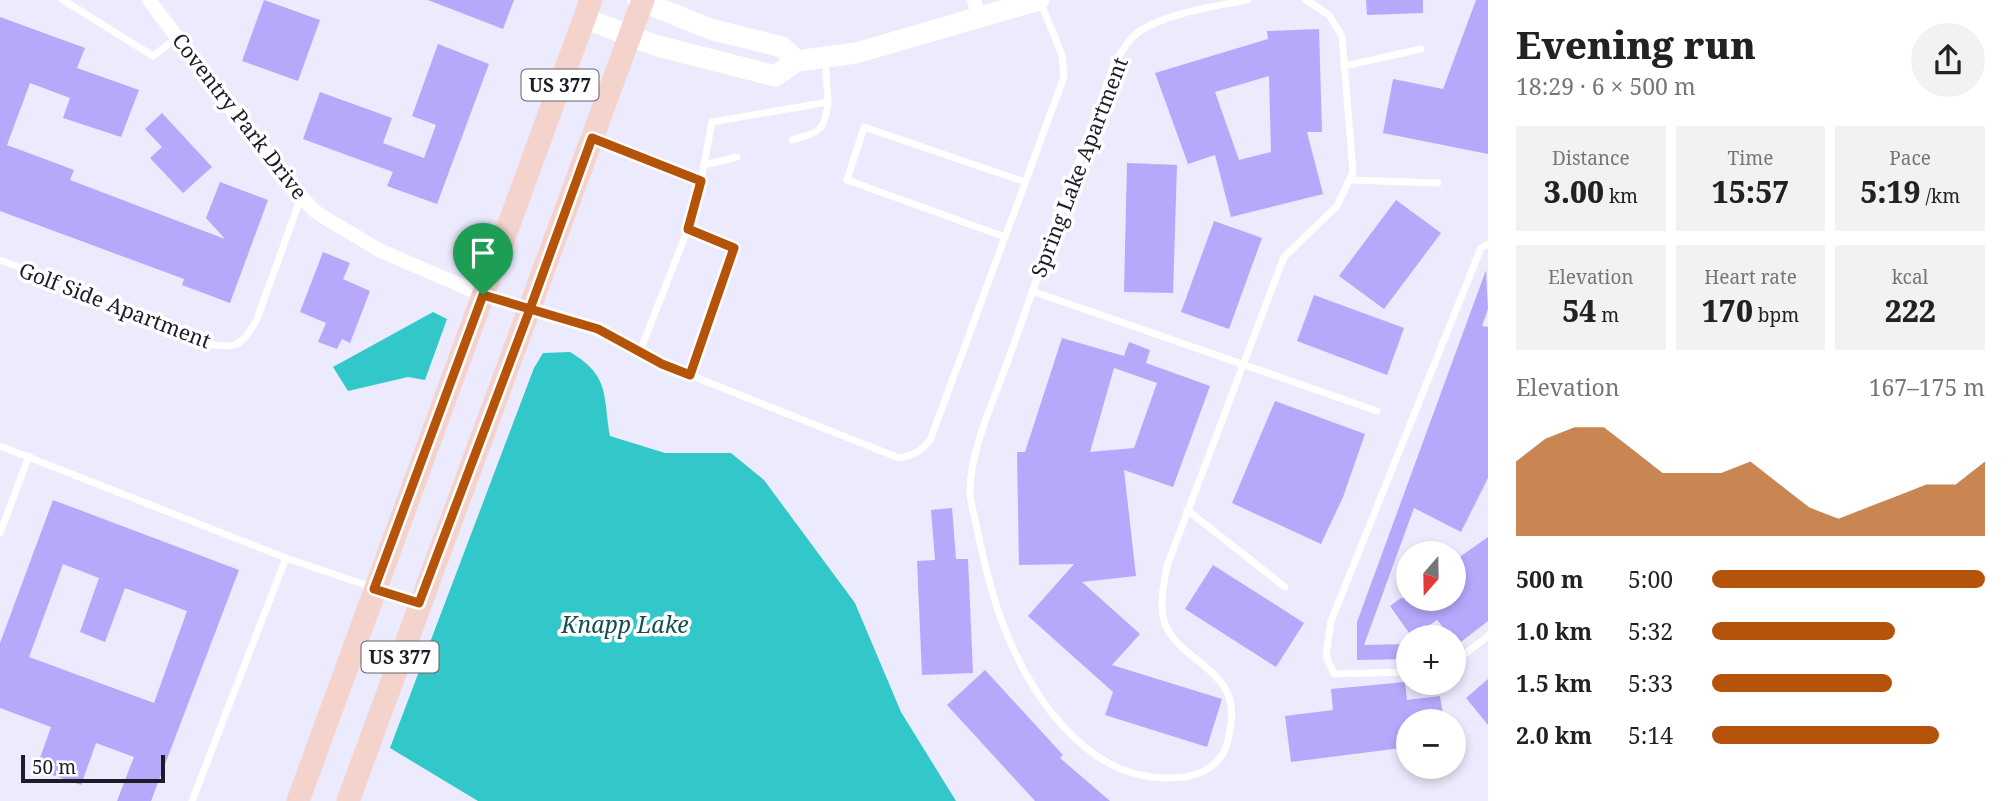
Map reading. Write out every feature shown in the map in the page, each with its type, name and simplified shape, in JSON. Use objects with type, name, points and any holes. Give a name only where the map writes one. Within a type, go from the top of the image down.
[{"type":"main road","name":"US 377","points":[[348,801],[641,1]]},
{"type":"main road","name":"US 377","points":[[298,801],[588,9]]},
{"type":"street","name":"Coventry Park Drive","points":[[149,0],[285,181],[301,197],[347,233],[379,250],[483,295],[530,309]]},
{"type":"street","points":[[588,9],[630,35],[698,58],[775,76],[797,61],[856,53],[977,10],[1039,0]]},
{"type":"street","points":[[641,1],[710,29],[782,47],[797,61]]},
{"type":"lane","points":[[63,0],[153,55],[179,37]]},
{"type":"lane","points":[[530,309],[598,329],[690,375],[899,458],[912,456],[924,448],[931,438],[1064,77],[1062,55],[1039,0]]},
{"type":"lane","points":[[1200,0],[1203,9]]},
{"type":"lane","name":"Spring Lake Apartment","points":[[1248,0],[1203,9],[1138,32],[1126,44],[1114,64],[984,428],[969,492],[987,576],[1011,649],[1041,700],[1069,732],[1100,757],[1124,772],[1152,778],[1178,778],[1202,773],[1215,764],[1226,749],[1232,718],[1229,692],[1173,636],[1164,621],[1163,588],[1167,566],[1284,257],[1337,206],[1353,172],[1342,36],[1329,15],[1306,0]]},
{"type":"lane","points":[[1345,66],[1421,49]]},
{"type":"lane","points":[[792,141],[818,132],[826,121],[828,102],[825,57]]},
{"type":"lane","points":[[640,351],[688,229],[701,181],[712,122],[828,102]]},
{"type":"lane","points":[[1005,237],[847,180],[864,127],[1025,182]]},
{"type":"lane","points":[[592,138],[701,181]]},
{"type":"lane","points":[[704,165],[737,157]]},
{"type":"lane","points":[[1350,180],[1438,183]]},
{"type":"lane","name":"Golf Side Apartment","points":[[0,260],[130,309],[209,344],[236,345],[247,336],[257,319],[301,197]]},
{"type":"lane","points":[[688,229],[734,248],[690,375]]},
{"type":"lane","points":[[1396,672],[1334,674],[1326,656],[1331,621],[1481,248],[1488,244]]},
{"type":"lane","name":"Spring Lake Apartment","points":[[1032,291],[1377,411]]},
{"type":"lane","points":[[0,446],[286,558],[419,603]]},
{"type":"lane","points":[[0,533],[29,456]]},
{"type":"lane","points":[[1187,510],[1285,587]]},
{"type":"lane","points":[[192,801],[286,558]]},
{"type":"lane","points":[[1466,653],[1488,636]]},
{"type":"water","points":[[433,312],[447,319],[425,380],[408,377],[348,391],[333,367]]},
{"type":"water","name":"Knapp Lake","points":[[570,352],[592,369],[598,378],[605,397],[610,436],[665,453],[731,453],[764,480],[855,603],[901,712],[956,801],[478,801],[390,748],[534,368],[543,353]]},
{"type":"building","points":[[264,0],[320,20],[298,81],[242,61]]},
{"type":"building","points":[[428,0],[514,0],[503,29]]},
{"type":"building","points":[[1366,0],[1423,0],[1423,13],[1367,15]]},
{"type":"building","points":[[1476,0],[1488,0],[1488,154],[1383,133],[1393,79],[1443,89]]},
{"type":"building","points":[[0,17],[85,48],[77,68],[139,90],[121,137],[63,118],[70,98],[30,83],[7,145],[74,170],[70,180],[225,239],[206,218],[220,182],[268,200],[230,303],[182,285],[184,279],[0,211]]},
{"type":"building","points":[[1319,29],[1322,132],[1307,132],[1323,194],[1231,217],[1215,155],[1188,164],[1155,73],[1268,39],[1267,31]],"holes":[[[1269,76],[1271,152],[1239,160],[1215,92]]]},
{"type":"building","points":[[438,44],[489,64],[437,204],[387,186],[393,172],[303,139],[320,92],[392,118],[383,143],[424,158],[436,125],[412,116]]},
{"type":"building","points":[[162,113],[212,167],[183,193],[150,158],[162,147],[145,129]]},
{"type":"building","points":[[1127,163],[1177,165],[1173,293],[1124,292]]},
{"type":"building","points":[[1396,200],[1441,233],[1384,309],[1339,276]]},
{"type":"building","points":[[1214,221],[1262,238],[1229,329],[1181,312]]},
{"type":"building","points":[[323,252],[350,263],[343,279],[370,291],[350,343],[342,339],[337,349],[318,342],[326,323],[300,312]]},
{"type":"building","points":[[1486,270],[1488,309],[1482,326],[1488,327],[1488,478],[1461,532],[1414,508],[1402,541],[1396,541],[1396,557],[1364,645],[1396,644],[1396,659],[1357,660],[1357,622]]},
{"type":"building","points":[[1314,295],[1404,328],[1387,375],[1297,341]]},
{"type":"building","points":[[1062,338],[1124,356],[1129,342],[1150,350],[1146,363],[1210,386],[1173,487],[1124,470],[1136,576],[1082,582],[1140,634],[1112,665],[1222,699],[1207,747],[1105,715],[1113,692],[1028,616],[1074,564],[1019,565],[1017,452],[1025,452]],"holes":[[[1114,368],[1157,383],[1134,448],[1090,452]]]},
{"type":"building","points":[[1275,401],[1365,434],[1343,497],[1321,544],[1232,503]]},
{"type":"building","points":[[53,500],[239,570],[151,801],[117,801],[134,757],[96,743],[81,785],[36,769],[51,727],[0,708],[0,643]],"holes":[[[63,564],[99,578],[80,632],[105,642],[125,588],[187,611],[154,703],[29,657]]]},
{"type":"building","points":[[952,508],[956,559],[968,559],[973,673],[922,675],[917,561],[935,560],[931,510]]},
{"type":"building","points":[[1488,537],[1488,621],[1466,638],[1466,625],[1441,625],[1437,620],[1430,625],[1403,625],[1390,606],[1396,602],[1396,611],[1466,611],[1466,553]]},
{"type":"building","points":[[1213,565],[1304,623],[1276,667],[1185,609]]},
{"type":"building","points":[[985,670],[1063,755],[1060,758],[1110,801],[1035,801],[947,705]]},
{"type":"building","points":[[1488,679],[1488,725],[1466,698]]},
{"type":"building","points":[[1396,683],[1396,695],[1406,695],[1407,700],[1440,696],[1442,709],[1396,709],[1396,749],[1291,762],[1285,716],[1333,710],[1331,689]]},
{"type":"route","points":[[483,295],[374,589],[419,603],[530,309],[598,329],[662,364],[690,375],[734,248],[688,229],[701,181],[592,138],[530,309],[483,295]]}]
